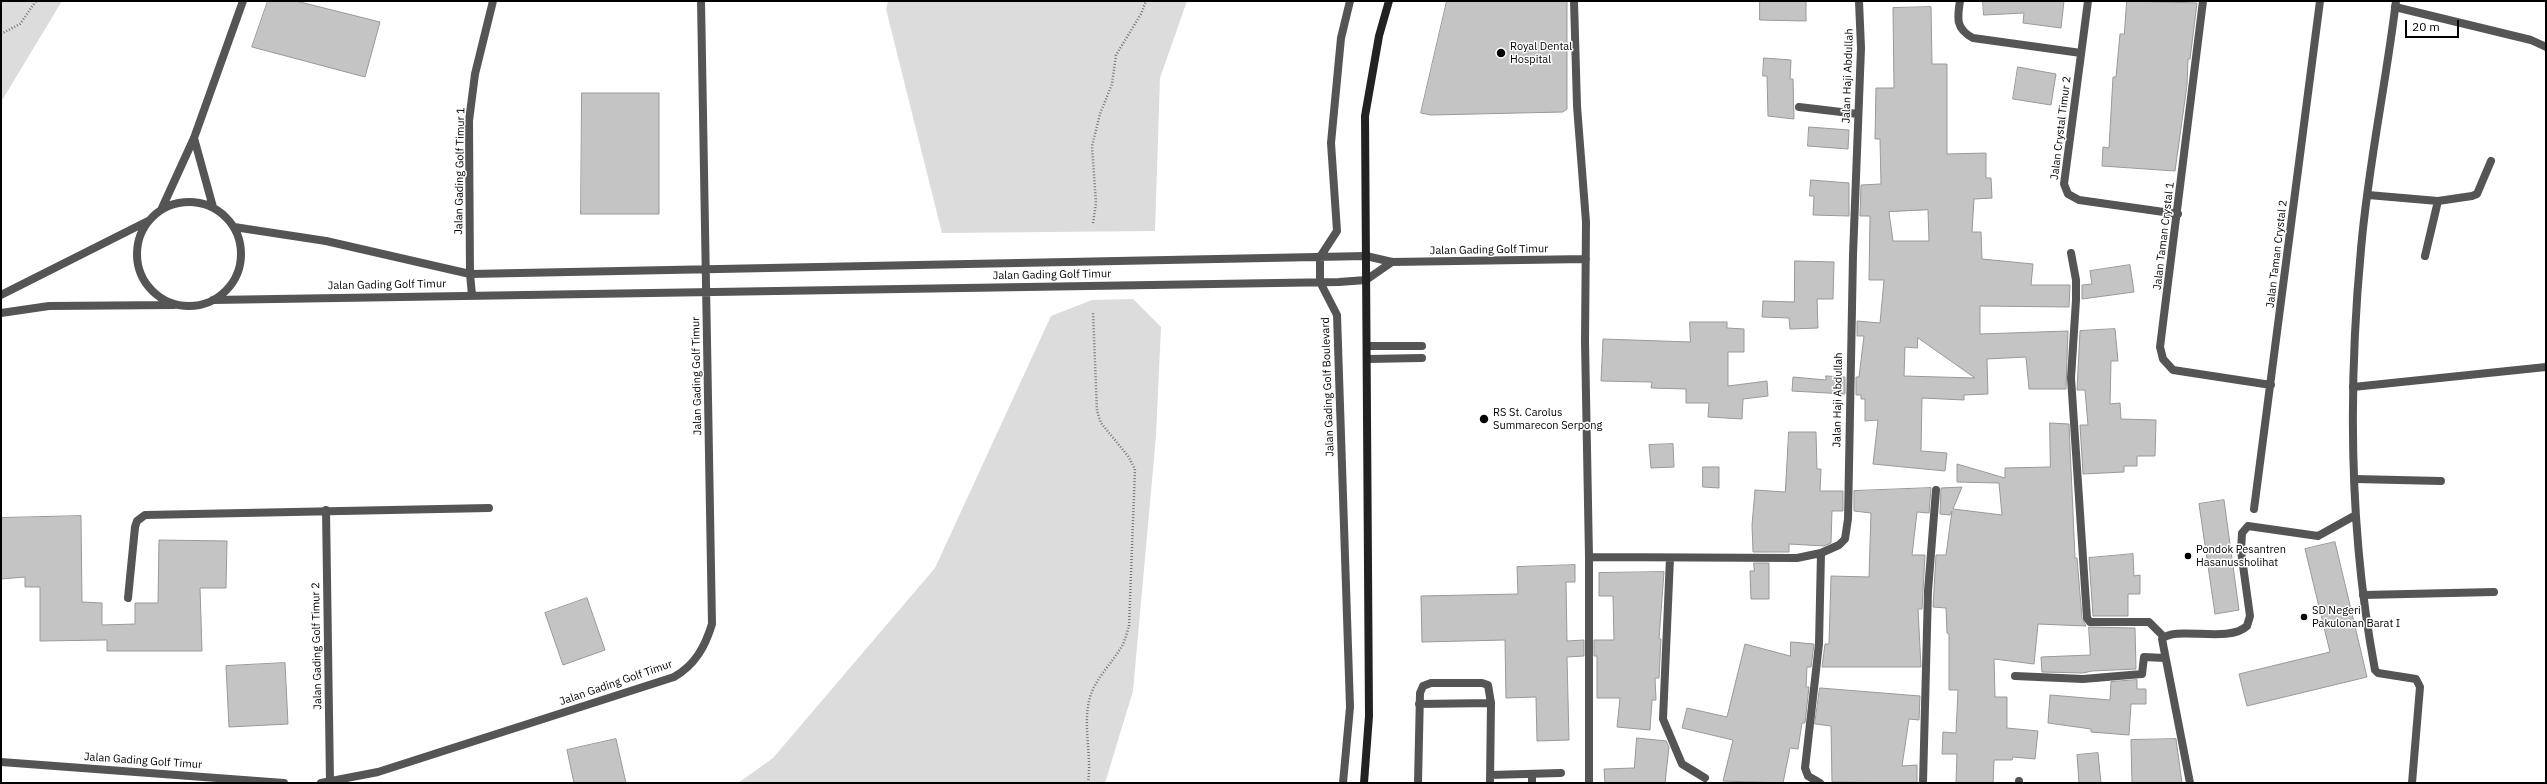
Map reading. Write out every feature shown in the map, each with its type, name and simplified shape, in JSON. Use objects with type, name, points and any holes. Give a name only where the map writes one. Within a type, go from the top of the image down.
[{"type":"main road","points":[[1364,783],[1369,716],[1365,116],[1379,36],[1389,1]]},
{"type":"street","name":"Jalan Gading Golf Timur","points":[[179,305],[162,299],[148,287],[140,272],[136,254],[139,236],[148,221],[162,208],[194,138],[243,1]]},
{"type":"street","name":"Jalan Gading Golf Timur 1","points":[[472,295],[470,274],[469,121],[475,74],[493,1]]},
{"type":"street","points":[[701,1],[707,269],[706,291]]},
{"type":"street","points":[[1320,258],[1337,231],[1331,143],[1341,38],[1350,1]]},
{"type":"street","points":[[1574,1],[1586,260],[1585,341],[1589,557],[1589,783]]},
{"type":"street","name":"Jalan Haji Abdullah","points":[[1589,557],[1775,559],[1821,553],[1839,545],[1845,539],[1848,529],[1858,114],[1862,48],[1859,1]]},
{"type":"street","points":[[1960,1],[1957,23],[1963,33],[1973,38],[2081,53]]},
{"type":"street","name":"Jalan Crystal Timur 2","points":[[2088,1],[2064,184],[2068,194],[2079,200],[2178,214]]},
{"type":"street","name":"Jalan Taman Crystal 1","points":[[2202,1],[2178,214],[2160,347],[2163,359],[2173,370],[2271,385]]},
{"type":"street","name":"Jalan Taman Crystal 2","points":[[2254,510],[2320,1]]},
{"type":"street","points":[[2412,783],[2420,687],[2416,679],[2376,671],[2363,595],[2354,516],[2355,479],[2353,388],[2361,248],[2395,4],[2531,40],[2546,47]]},
{"type":"street","points":[[1799,106],[1858,114]]},
{"type":"street","points":[[194,138],[214,207]]},
{"type":"street","points":[[2368,194],[2438,201],[2477,194],[2491,161]]},
{"type":"street","points":[[2425,256],[2438,201]]},
{"type":"street","name":"Jalan Gading Golf Timur","points":[[1,313],[49,306],[196,306],[213,300],[226,290],[236,276],[241,260],[240,243],[234,227],[225,216],[214,207],[197,202],[179,202],[162,208]]},
{"type":"street","name":"Jalan Gading Golf Timur","points":[[1,295],[148,221]]},
{"type":"street","name":"Jalan Gading Golf Timur","points":[[234,227],[326,241],[470,274],[1366,256],[1392,262],[1586,260]]},
{"type":"street","points":[[2071,253],[2076,280],[2076,300],[2071,378],[2086,618],[2090,622],[2149,622],[2164,637]]},
{"type":"street","name":"Jalan Gading Golf Boulevard","points":[[1320,258],[1320,282],[1337,315],[1350,707],[1343,783]]},
{"type":"street","points":[[1366,280],[1392,262]]},
{"type":"street","name":"Jalan Gading Golf Timur","points":[[213,300],[1320,282],[1366,280]]},
{"type":"street","name":"Jalan Gading Golf Timur","points":[[321,783],[378,772],[674,677],[688,669],[706,642],[712,624],[706,291]]},
{"type":"street","points":[[1367,346],[1422,346]]},
{"type":"street","points":[[1367,359],[1422,358]]},
{"type":"street","points":[[2353,388],[2546,367]]},
{"type":"street","points":[[2355,479],[2441,481]]},
{"type":"street","points":[[1923,783],[1928,592],[1936,490]]},
{"type":"street","points":[[128,598],[135,528],[137,521],[145,515],[326,510],[489,508]]},
{"type":"street","name":"Jalan Gading Golf Timur 2","points":[[326,510],[330,782]]},
{"type":"street","points":[[2190,783],[2161,642],[2164,637],[2172,634],[2208,635],[2238,632],[2247,626],[2250,616],[2241,551],[2242,533],[2248,526],[2318,536],[2354,516]]},
{"type":"street","points":[[1820,783],[1808,776],[1805,768],[1819,644],[1821,553]]},
{"type":"street","points":[[1670,558],[1664,719],[1682,764],[1705,778]]},
{"type":"street","points":[[2363,595],[2494,592]]},
{"type":"street","points":[[2015,676],[2083,679],[2142,674],[2144,657],[2165,658]]},
{"type":"street","points":[[1418,783],[1420,704],[1423,686],[1431,683],[1482,683],[1488,685],[1491,703],[1490,779],[1532,779],[1561,773]]},
{"type":"street","points":[[1420,704],[1491,703]]},
{"type":"street","name":"Jalan Gading Golf Timur","points":[[1,762],[284,783]]},
{"type":"path","points":[[1,34],[20,24],[36,1]]},
{"type":"path","points":[[1093,223],[1096,204],[1092,146],[1100,114],[1112,84],[1116,55],[1141,14],[1146,1]]},
{"type":"path","points":[[1088,783],[1090,769],[1086,724],[1090,700],[1103,670],[1123,646],[1129,626],[1136,492],[1136,469],[1128,456],[1101,423],[1097,411],[1093,312]]},
{"type":"shaded area","points":[[1,1],[62,1],[1,102]]},
{"type":"shaded area","points":[[888,1],[1187,1],[1160,78],[1155,231],[942,233],[886,9]]},
{"type":"shaded area","points":[[1133,299],[1161,327],[1156,436],[1133,691],[1105,783],[738,783],[773,758],[935,568],[1051,316],[1092,300]]},
{"type":"building","points":[[268,1],[296,1],[380,22],[365,77],[252,47]]},
{"type":"building","name":"Royal Dental Hospital","points":[[1447,1],[1567,1],[1567,109],[1563,112],[1431,115],[1421,113]]},
{"type":"building","points":[[1760,1],[1806,1],[1806,21],[1760,20]]},
{"type":"building","points":[[1983,1],[2064,1],[2061,28],[2023,23],[2024,13],[1984,15]]},
{"type":"building","points":[[2127,1],[2197,3],[2190,59],[2188,59],[2187,85],[2175,171],[2102,166],[2103,147],[2109,148],[2113,77],[2116,77],[2120,34],[2124,34]]},
{"type":"building","points":[[1931,7],[1932,64],[1947,64],[1947,154],[1986,153],[1986,178],[1991,178],[1992,198],[1974,199],[1972,232],[1981,232],[1982,259],[2033,264],[2031,285],[2070,285],[2069,307],[1980,306],[1980,334],[2068,331],[2066,389],[2029,389],[2026,357],[1987,359],[1988,394],[1964,395],[1964,400],[1922,398],[1921,451],[1947,453],[1945,471],[1873,464],[1878,420],[1865,421],[1865,399],[1861,399],[1861,395],[1856,395],[1856,377],[1859,377],[1864,336],[1857,336],[1857,321],[1880,323],[1884,280],[1869,280],[1870,216],[1860,216],[1861,185],[1881,184],[1880,139],[1875,139],[1876,88],[1894,88],[1893,8]],"holes":[[[1928,210],[1929,241],[1893,241],[1889,212]],[[1918,338],[1975,378],[1904,376],[1905,347],[1917,348]]]},
{"type":"building","points":[[1764,58],[1791,60],[1790,79],[1793,79],[1794,119],[1768,116],[1767,76],[1763,76]]},
{"type":"building","points":[[2018,67],[2056,74],[2051,105],[2013,99]]},
{"type":"building","points":[[582,93],[659,93],[659,214],[581,214]]},
{"type":"building","points":[[1809,127],[1849,130],[1848,149],[1808,146]]},
{"type":"building","points":[[1811,180],[1849,183],[1849,216],[1813,215],[1814,196],[1810,196]]},
{"type":"building","points":[[1795,261],[1834,262],[1833,299],[1817,299],[1818,328],[1790,329],[1789,318],[1762,317],[1763,301],[1794,302]]},
{"type":"building","points":[[2130,265],[2134,292],[2082,299],[2082,285],[2092,284],[2090,271]]},
{"type":"building","points":[[1690,322],[1727,322],[1727,328],[1744,329],[1744,352],[1728,352],[1728,386],[1767,381],[1768,396],[1743,399],[1742,419],[1708,417],[1709,403],[1686,403],[1686,389],[1651,388],[1652,382],[1601,381],[1603,339],[1690,342]]},
{"type":"building","points":[[2115,329],[2118,361],[2111,361],[2110,404],[2120,403],[2121,419],[2156,420],[2155,456],[2137,456],[2137,466],[2124,466],[2124,472],[2083,474],[2080,425],[2088,425],[2085,390],[2077,390],[2080,331]]},
{"type":"building","points":[[1826,376],[1845,377],[1845,394],[1792,391],[1793,377],[1826,380]]},
{"type":"building","points":[[2050,423],[2069,424],[2075,558],[2077,558],[2082,618],[2086,626],[2038,624],[2034,664],[1994,659],[1995,697],[2007,697],[2007,728],[2038,731],[2035,759],[2013,757],[2012,760],[1994,760],[1993,783],[1956,783],[1957,754],[1942,754],[1943,732],[1956,733],[1958,690],[1949,690],[1949,634],[1947,633],[1946,608],[1933,607],[1936,555],[1946,555],[1952,511],[1950,515],[1940,514],[1941,488],[1962,487],[1953,509],[2002,515],[1999,483],[1957,482],[1957,464],[2005,478],[2005,468],[2050,467]]},
{"type":"building","points":[[1789,432],[1816,432],[1817,469],[1821,469],[1820,491],[1843,491],[1843,511],[1832,511],[1831,543],[1824,546],[1789,544],[1789,552],[1753,552],[1752,525],[1755,490],[1785,492]]},
{"type":"building","points":[[1673,444],[1674,467],[1651,468],[1649,445]]},
{"type":"building","points":[[1703,467],[1719,467],[1719,488],[1703,487]]},
{"type":"building","points":[[1931,488],[1929,513],[1917,512],[1912,555],[1925,555],[1922,609],[1918,609],[1921,667],[1822,667],[1825,644],[1829,644],[1831,576],[1869,577],[1871,513],[1854,511],[1854,491]]},
{"type":"building","points":[[2224,500],[2239,610],[2215,614],[2199,504]]},
{"type":"building","points":[[81,516],[82,602],[102,603],[102,625],[135,624],[135,603],[158,603],[159,540],[227,541],[226,588],[200,588],[202,651],[107,651],[107,640],[40,641],[40,587],[25,587],[25,577],[1,579],[1,518]]},
{"type":"building","points":[[2335,542],[2367,677],[2247,706],[2239,674],[2330,652],[2305,549]]},
{"type":"building","points":[[2133,554],[2134,576],[2140,575],[2140,594],[2128,594],[2128,616],[2093,616],[2089,558]]},
{"type":"building","points":[[1754,563],[1769,563],[1769,599],[1751,599],[1750,571],[1754,571]]},
{"type":"building","points":[[1575,565],[1575,582],[1566,582],[1567,641],[1584,640],[1584,656],[1567,657],[1569,740],[1537,741],[1536,697],[1506,698],[1505,640],[1422,642],[1421,596],[1518,594],[1517,567]]},
{"type":"building","points":[[1664,572],[1659,639],[1661,639],[1659,678],[1655,678],[1656,700],[1652,700],[1650,730],[1617,727],[1620,698],[1597,698],[1597,656],[1594,656],[1594,640],[1614,640],[1613,596],[1599,596],[1599,573]]},
{"type":"building","points":[[587,598],[605,650],[563,665],[545,613]]},
{"type":"building","points":[[2089,627],[2135,628],[2136,669],[2092,671],[2083,673],[2042,672],[2041,657],[2090,655]]},
{"type":"building","points":[[1791,642],[1814,644],[1811,667],[1807,667],[1806,687],[1809,687],[1805,723],[1802,723],[1798,749],[1790,748],[1783,783],[1723,781],[1733,740],[1682,728],[1687,708],[1727,717],[1745,644],[1790,656]]},
{"type":"building","points":[[285,663],[288,724],[229,727],[226,666]]},
{"type":"building","points":[[2137,680],[2137,689],[2146,689],[2146,704],[2131,704],[2129,735],[2091,732],[2091,729],[2048,723],[2050,695],[2110,700],[2111,682]]},
{"type":"building","points":[[1820,688],[1920,696],[1919,720],[1909,719],[1902,766],[1917,765],[1917,783],[1832,782],[1831,726],[1815,724]]},
{"type":"building","points":[[1637,738],[1666,741],[1669,747],[1665,783],[1605,783],[1604,769],[1634,768]]},
{"type":"building","points":[[616,739],[626,783],[574,783],[567,750]]},
{"type":"building","points":[[2176,739],[2182,783],[2132,783],[2131,740]]},
{"type":"building","points":[[2098,753],[2101,783],[2079,783],[2077,755]]},
{"type":"place","name":"Royal Dental Hospital","points":[[1501,53]]},
{"type":"place","name":"RS St. Carolus Summarecon Serpong","points":[[1484,419]]},
{"type":"place","name":"Pondok Pesantren Hasanussholihat","points":[[2188,556]]},
{"type":"place","name":"SD Negeri Pakulonan Barat I","points":[[2304,617]]}]
